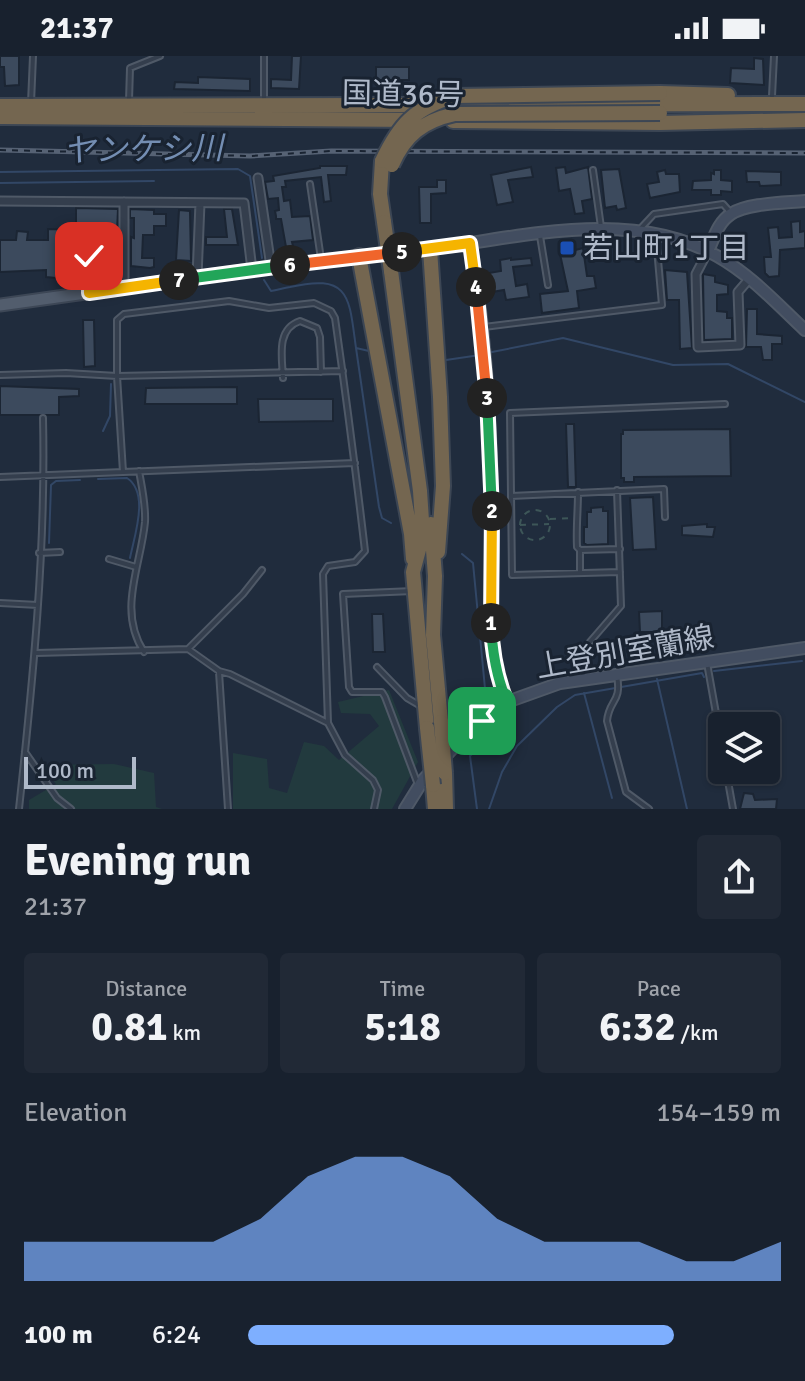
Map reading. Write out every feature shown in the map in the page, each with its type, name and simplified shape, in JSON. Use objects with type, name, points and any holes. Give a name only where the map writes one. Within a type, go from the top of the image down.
[{"type":"highway","points":[[435,809],[435,576],[428,491],[396,270],[380,194],[393,138],[410,116],[434,102],[454,96],[660,93],[792,96],[805,103]]},
{"type":"highway","name":"国道36号","points":[[0,117],[31,112],[264,112],[805,103]]},
{"type":"highway","name":"国道36号","points":[[0,106],[31,112]]},
{"type":"highway","name":"国道36号","points":[[264,112],[660,123],[805,120]]},
{"type":"highway","points":[[387,163],[413,132],[425,124],[455,114],[734,113],[764,121]]},
{"type":"highway","points":[[430,249],[443,486],[442,530],[435,576]]},
{"type":"highway","points":[[359,256],[411,534],[425,709],[434,725]]},
{"type":"highway","points":[[396,270],[423,535],[413,572]]},
{"type":"highway","points":[[436,783],[446,809]]},
{"type":"highway","points":[[436,783],[453,809]]},
{"type":"main road","points":[[708,251],[717,230],[731,213],[805,201]]},
{"type":"main road","points":[[0,305],[271,267],[601,229],[638,231],[708,251],[750,278],[805,330]]},
{"type":"main road","points":[[470,243],[486,377],[493,528],[492,654],[498,682],[507,702]]},
{"type":"main road","name":"上登別室蘭線","points":[[405,809],[436,783],[455,746],[507,702],[560,683],[617,678],[707,661],[805,648]]},
{"type":"street","points":[[258,178],[271,267]]},
{"type":"street","points":[[0,201],[244,203],[252,270]]},
{"type":"street","points":[[124,202],[124,288]]},
{"type":"street","points":[[197,277],[200,203]]},
{"type":"street","points":[[708,251],[696,274],[698,347],[740,345],[738,292],[750,278]]},
{"type":"lane","points":[[31,112],[33,56]]},
{"type":"lane","points":[[129,112],[130,68],[160,56]]},
{"type":"lane","points":[[264,56],[264,112]]},
{"type":"lane","points":[[772,96],[774,56]]},
{"type":"lane","points":[[593,170],[601,229]]},
{"type":"lane","points":[[310,184],[321,261]]},
{"type":"lane","points":[[638,231],[654,214],[723,204],[731,213]]},
{"type":"lane","points":[[89,234],[124,236]]},
{"type":"lane","points":[[539,234],[548,285]]},
{"type":"lane","points":[[481,327],[662,305],[655,235]]},
{"type":"lane","points":[[89,256],[89,293]]},
{"type":"lane","points":[[123,472],[117,320],[124,314],[229,301],[269,308],[314,303],[331,311],[335,318],[343,371],[365,551],[355,562],[328,566],[323,574],[328,723],[345,755],[373,780],[378,790],[374,809]]},
{"type":"lane","points":[[283,375],[283,336],[287,327],[300,321],[317,328],[321,372]]},
{"type":"lane","points":[[0,375],[283,375],[343,371]]},
{"type":"lane","points":[[620,572],[512,575],[510,413],[725,404]]},
{"type":"lane","points":[[19,809],[36,653],[44,475],[43,418]]},
{"type":"lane","points":[[0,477],[355,463]]},
{"type":"lane","points":[[139,471],[145,523],[131,598],[136,640],[144,652]]},
{"type":"lane","points":[[511,496],[664,489],[665,517]]},
{"type":"lane","points":[[583,679],[582,651],[621,606],[617,490]]},
{"type":"lane","points":[[578,492],[576,537],[580,550],[580,573]]},
{"type":"lane","points":[[493,528],[511,528]]},
{"type":"lane","points":[[580,550],[620,549]]},
{"type":"lane","points":[[39,553],[60,552]]},
{"type":"lane","points":[[109,559],[136,567]]},
{"type":"lane","points":[[188,649],[243,594],[262,570]]},
{"type":"lane","points":[[415,591],[343,594],[349,687],[352,692],[382,692],[436,783]]},
{"type":"lane","points":[[0,603],[38,605]]},
{"type":"lane","points":[[36,653],[188,649],[219,671],[328,723]]},
{"type":"lane","points":[[707,661],[716,712]]},
{"type":"lane","points":[[377,667],[407,698],[425,709]]},
{"type":"lane","points":[[219,671],[228,809]]},
{"type":"lane","points":[[617,678],[619,690],[607,721],[626,792],[649,809]]},
{"type":"lane","points":[[25,752],[57,798],[71,809]]},
{"type":"lane","points":[[729,784],[733,809]]},
{"type":"path","points":[[532,510],[542,512],[549,524],[544,537],[535,540],[526,537],[520,525],[523,515],[532,510]]},
{"type":"path","points":[[548,519],[579,518]]},
{"type":"path","points":[[511,528],[549,524]]},
{"type":"green space","points":[[389,690],[418,762],[392,809],[233,809],[233,753],[267,759],[269,788],[287,793],[304,742],[324,746],[339,760],[379,726],[370,714],[341,713],[338,702]]},
{"type":"green space","points":[[114,764],[154,773],[156,807],[162,809],[29,809],[29,800],[56,784],[41,765]]},
{"type":"building","points":[[0,56],[19,56],[19,85],[5,86]]},
{"type":"building","points":[[292,56],[301,56],[299,89],[271,88],[271,79],[291,80]]},
{"type":"building","points":[[754,58],[763,59],[764,85],[730,83],[731,68],[754,69]]},
{"type":"building","points":[[376,67],[409,67],[409,80],[376,80]]},
{"type":"building","points":[[198,77],[250,79],[250,91],[174,89],[175,82],[198,83]]},
{"type":"building","points":[[320,166],[347,166],[346,175],[328,175],[331,201],[324,202],[321,177],[285,181],[286,187],[282,187],[284,201],[290,200],[292,217],[310,216],[313,240],[292,242],[293,246],[286,247],[281,219],[276,219],[278,198],[268,199],[265,182],[274,181],[273,176]]},
{"type":"building","points":[[531,167],[533,177],[508,180],[513,202],[497,205],[491,175]]},
{"type":"building","points":[[565,167],[566,173],[588,167],[592,199],[582,201],[584,213],[575,214],[570,189],[559,191],[556,168]]},
{"type":"building","points":[[619,169],[626,208],[605,208],[601,170]]},
{"type":"building","points":[[665,170],[666,174],[679,174],[680,192],[650,198],[647,184],[659,182],[657,172]]},
{"type":"building","points":[[714,170],[721,170],[721,180],[732,181],[732,192],[721,191],[721,195],[711,195],[711,190],[692,190],[693,181],[711,180]]},
{"type":"building","points":[[746,171],[781,172],[781,185],[760,186],[759,182],[747,182]]},
{"type":"building","points":[[437,180],[446,180],[446,193],[431,194],[431,223],[420,223],[419,187],[437,187]]},
{"type":"building","points":[[76,208],[118,209],[117,231],[89,229],[84,233],[88,239],[113,240],[111,273],[99,272],[100,247],[85,246],[84,275],[75,275],[75,269],[57,269],[56,278],[46,277],[46,270],[0,272],[0,240],[16,240],[17,231],[28,232],[27,240],[48,240],[48,229],[76,230]]},
{"type":"building","points":[[130,209],[166,214],[166,226],[154,226],[154,235],[143,235],[142,258],[154,258],[154,267],[131,266],[134,218],[130,218]]},
{"type":"building","points":[[224,209],[232,209],[238,245],[206,245],[206,237],[227,237]]},
{"type":"building","points":[[179,210],[190,211],[191,261],[176,260]]},
{"type":"building","points":[[800,221],[800,232],[805,231],[805,248],[780,250],[779,276],[769,277],[765,273],[764,257],[771,257],[768,228],[778,227],[779,238],[792,237],[791,222]]},
{"type":"building","points":[[583,248],[587,276],[594,276],[596,288],[577,291],[579,308],[542,313],[540,294],[568,291],[560,254]]},
{"type":"building","points":[[531,258],[532,265],[513,267],[516,286],[527,284],[529,297],[506,300],[504,290],[486,293],[483,274],[501,271],[500,260]]},
{"type":"building","points":[[665,270],[687,272],[692,348],[680,349],[679,300],[667,300]]},
{"type":"building","points":[[703,274],[715,276],[715,282],[728,285],[728,294],[717,295],[717,311],[727,312],[727,318],[732,318],[732,339],[704,340]]},
{"type":"building","points":[[747,309],[757,309],[757,334],[782,336],[782,344],[772,344],[772,360],[763,360],[761,347],[746,347]]},
{"type":"building","points":[[83,320],[94,320],[95,366],[84,367]]},
{"type":"building","points":[[0,386],[79,389],[79,396],[59,397],[59,415],[0,415]]},
{"type":"building","points":[[237,387],[237,404],[145,404],[146,388]]},
{"type":"building","points":[[258,399],[333,399],[333,421],[259,422]]},
{"type":"building","points":[[566,424],[574,424],[576,487],[568,487]]},
{"type":"building","points":[[730,429],[731,476],[634,477],[634,482],[624,482],[621,478],[623,430]]},
{"type":"building","points":[[653,497],[656,549],[633,550],[630,498]]},
{"type":"building","points":[[603,507],[603,511],[608,511],[608,544],[587,545],[584,543],[584,527],[587,527],[587,512],[591,512],[591,508]]},
{"type":"building","points":[[707,524],[707,527],[715,527],[713,537],[682,535],[682,526]]},
{"type":"building","points":[[662,611],[662,632],[640,632],[639,612]]},
{"type":"building","points":[[372,614],[383,614],[385,652],[373,652]]},
{"type":"building","points":[[744,793],[753,794],[755,800],[777,799],[776,809],[740,809]]},
{"type":"waterway","name":"ヤンケシ川","points":[[0,172],[238,169],[250,176],[262,258]]},
{"type":"waterway","points":[[0,183],[154,181]]},
{"type":"waterway","name":"ヤンケシ川","points":[[264,280],[271,291],[310,284],[336,287],[348,303],[356,348],[369,351]]},
{"type":"waterway","name":"ヤンケシ川","points":[[492,352],[563,338],[673,365],[728,364],[805,402]]},
{"type":"waterway","name":"ヤンケシ川","points":[[356,348],[379,507],[382,518],[391,523]]},
{"type":"waterway","name":"ヤンケシ川","points":[[446,360],[480,355]]},
{"type":"waterway","points":[[103,431],[110,416],[111,384]]},
{"type":"waterway","points":[[98,479],[127,478],[138,494],[139,516],[130,558]]},
{"type":"waterway","points":[[49,543],[51,485],[56,481],[80,480]]},
{"type":"waterway","name":"ヤンケシ川","points":[[462,554],[473,563],[486,699]]},
{"type":"waterway","points":[[714,671],[802,661]]},
{"type":"waterway","points":[[489,809],[502,772],[517,746],[557,707],[575,695],[702,673],[704,677]]},
{"type":"waterway","points":[[657,679],[687,809]]},
{"type":"waterway","points":[[584,693],[612,798]]},
{"type":"waterway","points":[[477,809],[470,756],[485,741],[488,733]]},
{"type":"railway","points":[[0,150],[250,156],[331,151],[805,153]]},
{"type":"place","name":"若山町1丁目","points":[[567,248]]},
{"type":"route","points":[[89,256],[89,293],[470,243],[486,377],[493,528],[492,654],[498,682],[507,702],[482,721]]}]
